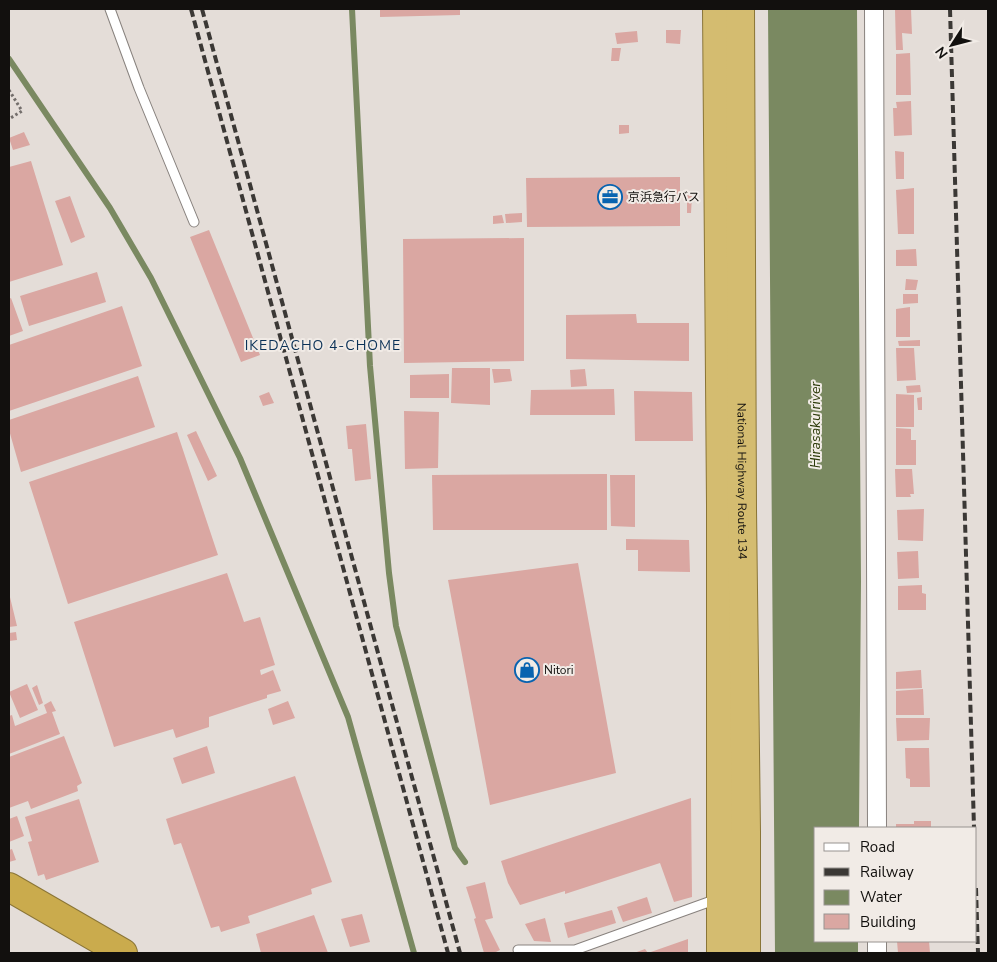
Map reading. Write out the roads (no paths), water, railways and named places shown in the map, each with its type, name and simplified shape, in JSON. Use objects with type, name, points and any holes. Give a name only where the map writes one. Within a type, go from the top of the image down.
[{"type":"highway","name":"National Highway Route 134","points":[[717,9],[734,894],[746,953]]},
{"type":"highway","name":"National Highway Route 134","points":[[721,953],[734,894],[742,509],[740,9]]},
{"type":"highway","points":[[9,888],[124,953]]},
{"type":"highway","points":[[9,904],[94,953]]},
{"type":"street","points":[[874,9],[877,827]]},
{"type":"lane","points":[[110,9],[139,88],[194,222]]},
{"type":"lane","points":[[518,950],[574,950],[734,894]]},
{"type":"water","name":"Hirasaku river","points":[[768,9],[857,9],[861,581],[859,827],[814,827],[814,942],[858,942],[858,953],[775,953]]},
{"type":"waterway","points":[[352,9],[370,366],[389,573],[396,626],[455,848],[465,862]]},
{"type":"waterway","points":[[9,59],[110,208],[151,278],[240,458],[348,717],[414,953]]},
{"type":"railway","points":[[191,9],[448,953]]},
{"type":"railway","points":[[202,9],[460,953]]},
{"type":"railway","points":[[950,9],[974,827]]},
{"type":"railway","points":[[977,920],[978,953]]},
{"type":"place","name":"京浜急行バス","points":[[610,197]]},
{"type":"place","name":"Nitori","points":[[527,670]]},
{"type":"district","name":"IKEDACHO 4-CHOME","points":[[323,345]]}]
